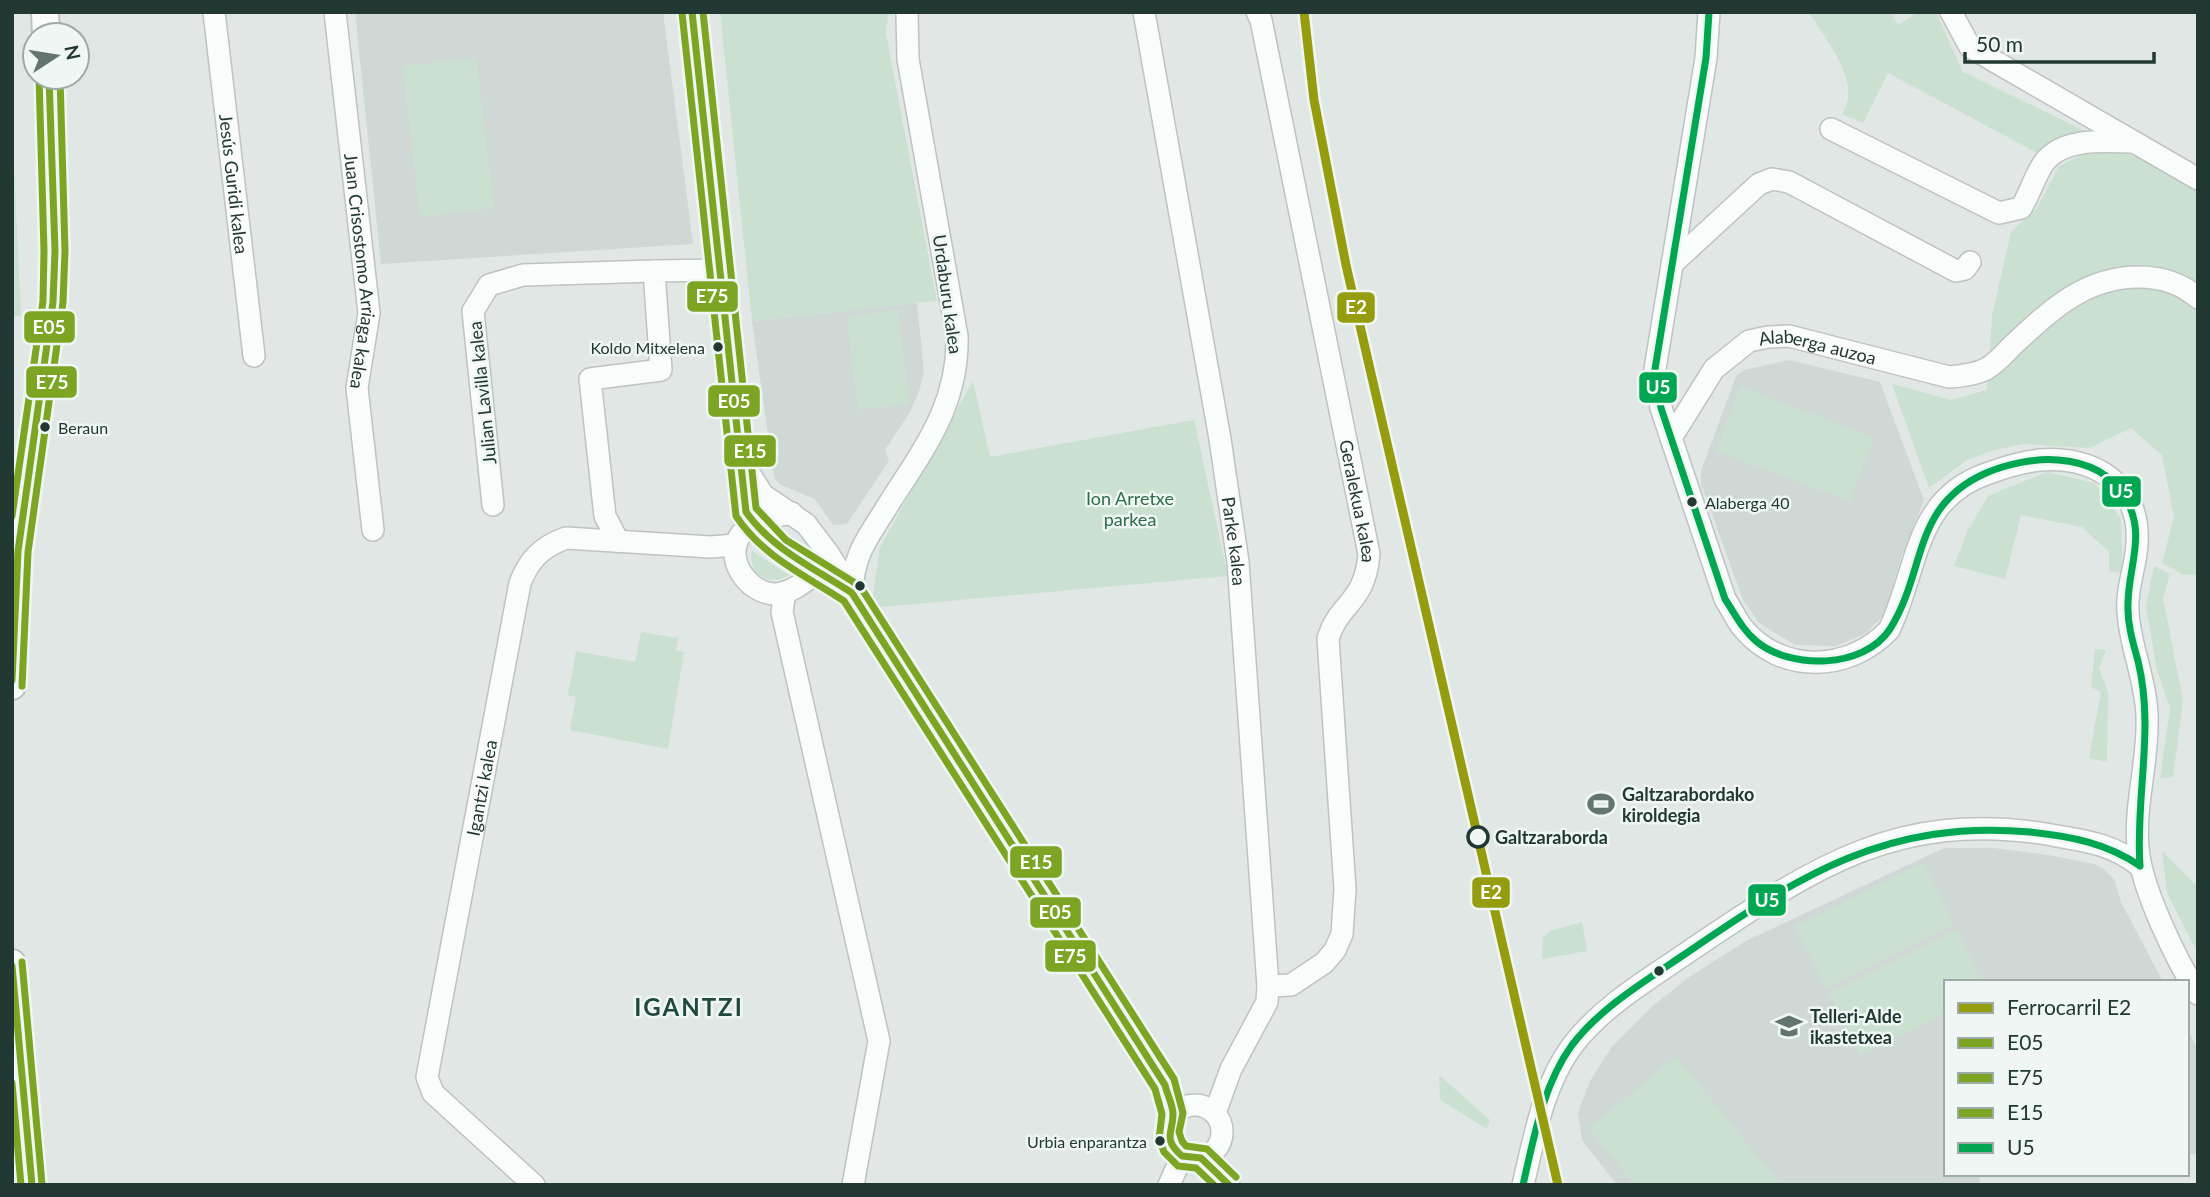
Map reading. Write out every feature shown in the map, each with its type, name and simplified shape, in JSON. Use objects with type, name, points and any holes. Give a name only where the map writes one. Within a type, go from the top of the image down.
[{"type":"street","name":"Jesús Guridi kalea","points":[[214,12],[254,356]]},
{"type":"street","name":"Juan Crisostomo Arriaga kalea","points":[[335,12],[369,313],[358,388],[373,530]]},
{"type":"street","points":[[692,12],[744,466],[742,494],[753,524],[776,546],[826,566]]},
{"type":"street","name":"Urdaburu kalea","points":[[852,593],[856,556],[941,421],[952,392],[958,364],[957,336],[908,59],[907,12]]},
{"type":"street","name":"Parke kalea","points":[[1144,12],[1220,439],[1238,562],[1268,986],[1267,1002],[1231,1069],[1194,1109]]},
{"type":"street","name":"Geralekua kalea","points":[[1257,12],[1264,34],[1369,554],[1365,584],[1335,623],[1328,639],[1345,889],[1342,934],[1335,950],[1324,962],[1291,985],[1268,986]]},
{"type":"street","points":[[1709,12],[1706,58],[1655,369],[1661,408],[1726,599],[1742,627],[1758,643],[1777,656],[1802,663],[1843,660],[1877,643],[1889,630],[1931,514],[1957,487],[2013,465],[2048,460],[2082,462],[2111,479],[2126,498],[2135,520],[2137,541],[2128,587],[2127,611],[2147,715],[2138,830],[2140,866],[2150,895],[2198,994]]},
{"type":"street","points":[[1951,12],[1970,47],[2198,179]]},
{"type":"street","points":[[12,686],[18,551],[53,302],[55,251],[50,91]]},
{"type":"street","points":[[1831,129],[1999,213],[2021,208],[2032,193],[2047,159],[2068,147],[2091,141],[2133,142]]},
{"type":"street","points":[[1672,264],[1759,184],[1772,179],[1789,183],[1956,271],[1965,269],[1970,262]]},
{"type":"street","name":"Julian Lavilla kalea","points":[[493,505],[474,311],[489,285],[523,275],[722,270]]},
{"type":"street","points":[[618,541],[605,516],[590,379],[661,370],[654,271]]},
{"type":"street","name":"Alaberga auzoa","points":[[1671,438],[1714,369],[1749,341],[1789,336],[1949,377],[1987,369],[2058,304],[2101,282],[2126,277],[2150,277],[2171,281],[2198,298]]},
{"type":"street","points":[[744,466],[763,495],[806,523],[826,566],[852,593],[1165,1085],[1222,1130],[1169,1185]]},
{"type":"street","points":[[792,513],[753,524],[741,533],[736,545],[737,565],[750,583],[768,593],[785,592],[826,566],[856,556]]},
{"type":"street","name":"Igantzi kalea","points":[[534,1185],[433,1093],[427,1077],[520,583],[536,555],[551,543],[578,537],[710,547],[736,545]]},
{"type":"street","points":[[785,592],[782,612],[879,1041],[853,1185]]},
{"type":"street","points":[[1523,1185],[1550,1090],[1572,1047],[1586,1031],[1642,984],[1804,877],[1844,856],[1893,839],[1942,831],[1984,829],[2026,831],[2105,844],[2140,866]]},
{"type":"street","points":[[2105,844],[2125,839],[2138,830]]},
{"type":"street","points":[[12,963],[32,1185]]},
{"type":"street","points":[[1194,1109],[1169,1123],[1170,1142],[1200,1154],[1226,1181]]},
{"type":"shaded area","points":[[355,12],[663,12],[693,244],[381,264]]},
{"type":"shaded area","points":[[917,303],[924,373],[919,391],[910,412],[885,450],[889,461],[847,524],[833,525],[815,499],[781,485],[774,478],[752,321]]},
{"type":"shaded area","points":[[1789,360],[1880,382],[1924,500],[1902,555],[1884,615],[1865,634],[1836,646],[1795,645],[1759,623],[1743,600],[1701,484],[1701,471],[1736,376],[1744,370]]},
{"type":"shaded area","name":"Telleri-Alde ikastetxea","points":[[1944,848],[1994,848],[2048,855],[2094,864],[2104,869],[2114,879],[2121,902],[2162,980],[1944,980],[1944,1176],[1979,1176],[1980,1185],[1617,1185],[1582,1140],[1578,1112],[1590,1081],[1611,1048],[1654,1005],[1689,977],[1746,941]]},
{"type":"shaded area","points":[[2189,1033],[2198,1049],[2198,1154],[2189,1154]]},
{"type":"green space","points":[[720,12],[888,12],[886,34],[937,301],[752,321]]},
{"type":"green space","points":[[1809,12],[1891,12],[1898,25],[1918,12],[1936,12],[1963,72],[2087,132],[2039,154],[1888,73],[1863,123],[1842,114],[1848,89],[1845,75],[1840,62]]},
{"type":"green space","points":[[476,58],[494,208],[420,217],[403,66]]},
{"type":"green space","points":[[12,126],[21,316],[12,316]]},
{"type":"green space","points":[[2118,151],[2165,166],[2198,185],[2198,574],[2184,575],[2162,563],[2174,517],[2162,455],[2131,428],[2090,448],[2024,444],[1994,450],[1967,460],[1929,488],[1892,384],[1951,400],[1987,390],[1992,316],[2011,232],[2037,208],[2059,166],[2087,152]]},
{"type":"green space","points":[[898,310],[909,404],[858,410],[847,316]]},
{"type":"green space","name":"Ion Arretxe parkea","points":[[973,381],[990,457],[1194,420],[1228,576],[871,608],[880,547]]},
{"type":"green space","points":[[1740,387],[1874,437],[1850,501],[1716,451]]},
{"type":"green space","points":[[2047,472],[2095,483],[2121,519],[2123,573],[2109,571],[2109,552],[2082,527],[2021,515],[2005,579],[1954,566],[1967,532],[1988,496]]},
{"type":"green space","points":[[752,551],[789,575],[774,580],[761,576],[753,566]]},
{"type":"green space","points":[[2154,566],[2170,574],[2163,598],[2183,700],[2173,777],[2160,778],[2170,708],[2157,670],[2146,607]]},
{"type":"green space","points":[[641,632],[678,638],[676,650],[684,652],[668,749],[570,730],[576,697],[568,695],[576,651],[635,662]]},
{"type":"green space","points":[[2095,649],[2106,650],[2099,668],[2108,693],[2107,762],[2089,758],[2101,692],[2091,687]]},
{"type":"green space","points":[[2162,851],[2198,887],[2198,945],[2195,948],[2167,893]]},
{"type":"green space","points":[[1923,862],[1954,924],[1826,988],[1795,926]]},
{"type":"green space","points":[[1582,922],[1587,951],[1542,959],[1543,937],[1550,931]]},
{"type":"green space","points":[[1957,930],[1981,980],[1944,980],[1944,1014],[1860,1056],[1829,994]]},
{"type":"green space","points":[[1676,1057],[1781,1185],[1635,1185],[1589,1128]]},
{"type":"green space","points":[[1439,1075],[1490,1120],[1487,1129],[1440,1100]]},
{"type":"rail line","name":"E2","points":[[1304,12],[1314,100],[1346,265],[1558,1185]]},
{"type":"transit line","name":"E05","points":[[692,12],[746,512],[781,548],[852,593],[1165,1085],[1173,1111],[1170,1136],[1172,1145],[1182,1156],[1201,1158],[1229,1185]]},
{"type":"transit line","name":"E15","points":[[703,12],[756,508],[786,540],[860,586],[1174,1079],[1183,1113],[1179,1132],[1182,1141],[1186,1146],[1207,1149],[1236,1177]]},
{"type":"transit line","name":"U5","points":[[1709,12],[1706,58],[1655,369],[1661,408],[1725,599],[1756,641],[1788,657],[1826,661],[1863,652],[1878,642],[1890,629],[1902,607],[1932,521],[1945,503],[1962,487],[1986,473],[2031,461],[2069,461],[2098,471],[2115,483],[2127,501],[2135,527],[2128,611],[2143,687],[2145,712],[2140,866]]},
{"type":"transit line","name":"E75","points":[[682,13],[736,516],[772,554],[844,601],[1155,1089],[1162,1114],[1159,1139],[1164,1152],[1178,1166],[1196,1168],[1214,1185]]},
{"type":"transit line","name":"E15","points":[[12,516],[43,301],[39,91]]},
{"type":"transit line","name":"E05","points":[[12,680],[18,551],[53,302],[55,251],[49,91]]},
{"type":"transit line","name":"E75","points":[[22,686],[28,552],[63,302],[65,251],[60,91]]},
{"type":"transit line","name":"U5","points":[[1523,1185],[1547,1094],[1562,1061],[1584,1031],[1641,983],[1729,924],[1808,877],[1848,858],[1889,844],[1932,834],[1979,830],[2030,832],[2073,838],[2101,846],[2140,866]]},
{"type":"transit line","name":"E15","points":[[22,962],[42,1184]]},
{"type":"transit line","name":"E05","points":[[12,966],[32,1185]]},
{"type":"transit line","name":"E75","points":[[12,1083],[21,1185]]},
{"type":"place","name":"Koldo Mitxelena","points":[[718,347]]},
{"type":"place","name":"Beraun","points":[[45,427]]},
{"type":"place","name":"Alaberga 40","points":[[1692,502]]},
{"type":"place","name":"Galtzarabordako kiroldegia","points":[[1601,804]]},
{"type":"place","name":"Galtzaraborda","points":[[1478,837]]},
{"type":"place","name":"Telleri-Alde ikastetxea","points":[[1789,1026]]},
{"type":"place","name":"Urbia enparantza","points":[[1160,1141]]},
{"type":"district","name":"IGANTZI","points":[[689,1006]]}]
